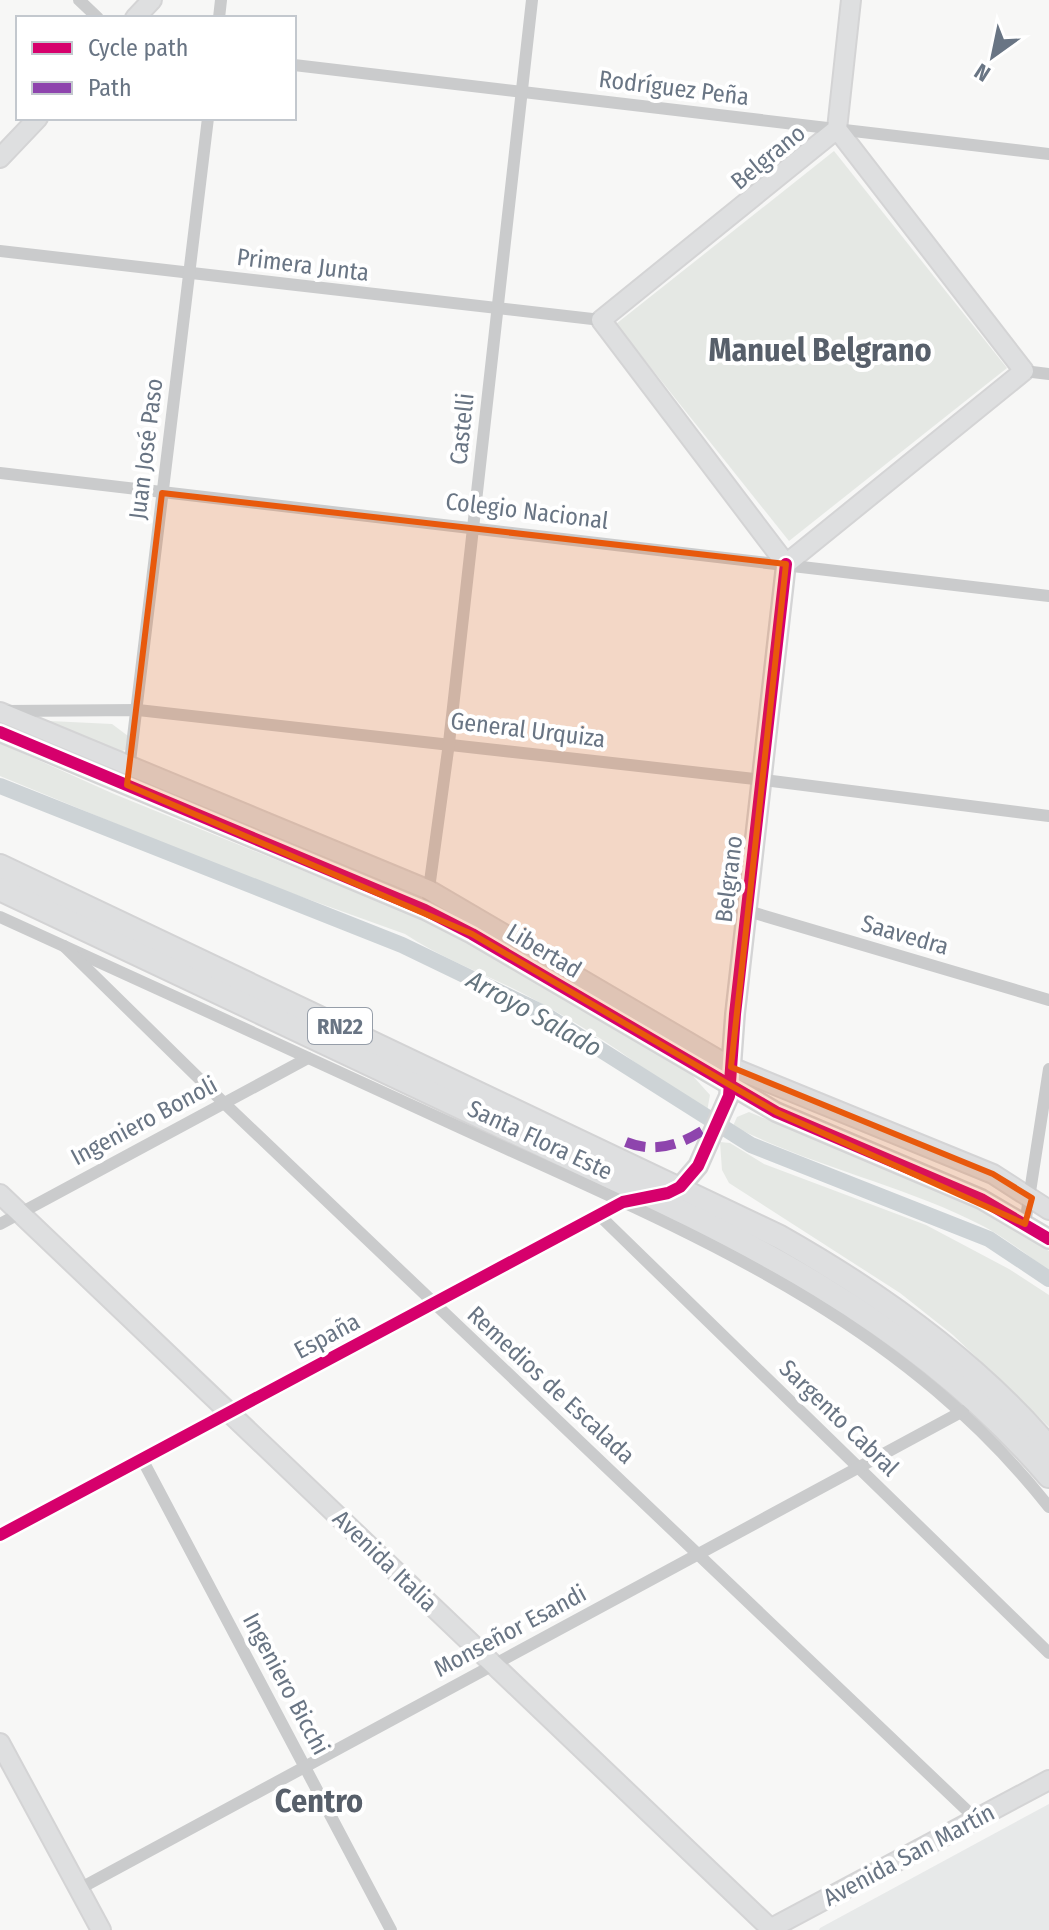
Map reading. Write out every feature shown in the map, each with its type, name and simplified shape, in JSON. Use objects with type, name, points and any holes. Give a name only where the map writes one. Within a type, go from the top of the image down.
[{"type":"highway","name":"RN22","points":[[0,866],[680,1187],[810,1254],[903,1315],[987,1385],[1049,1448]]},
{"type":"highway","name":"RN22","points":[[0,889],[776,1259],[886,1326],[982,1406],[1049,1476]]},
{"type":"street","points":[[79,0],[96,16]]},
{"type":"street","points":[[137,16],[152,0]]},
{"type":"street","name":"Castelli","points":[[425,910],[449,743],[532,0]]},
{"type":"street","name":"Belgrano","points":[[851,0],[837,129],[1024,371]]},
{"type":"street","name":"Rodríguez Peña","points":[[296,65],[1049,154]]},
{"type":"street","points":[[0,158],[36,120]]},
{"type":"street","name":"Juan José Paso","points":[[128,776],[208,120]]},
{"type":"street","name":"Belgrano","points":[[601,320],[837,129]]},
{"type":"street","name":"Primera Junta","points":[[0,251],[601,320]]},
{"type":"street","points":[[601,320],[786,564],[1024,371],[1049,374]]},
{"type":"street","name":"Colegio Nacional","points":[[0,473],[1049,596]]},
{"type":"street","name":"Belgrano","points":[[680,1187],[698,1166],[712,1137],[722,1114],[731,1076],[786,564]]},
{"type":"street","name":"General Urquiza","points":[[0,711],[138,710],[449,743],[1049,816]]},
{"type":"street","name":"Libertad","points":[[0,711],[128,776],[425,910],[731,1076],[993,1174],[1049,1210]]},
{"type":"street","name":"Libertad","points":[[0,732],[128,776],[429,890],[731,1076],[776,1112],[981,1199],[1049,1239]]},
{"type":"street","name":"Saavedra","points":[[748,911],[1049,1000]]},
{"type":"street","name":"Santa Flora Este","points":[[3,921],[64,946],[623,1202],[831,1310],[892,1353],[963,1411],[1049,1507]]},
{"type":"street","name":"Remedios de Escalada","points":[[64,946],[224,1103],[976,1819]]},
{"type":"street","name":"Ingeniero Bonoli","points":[[0,1224],[308,1058]]},
{"type":"street","points":[[1025,1224],[1032,1198],[1049,1069]]},
{"type":"street","name":"España","points":[[0,1535],[623,1202],[680,1187]]},
{"type":"street","name":"Avenida Italia","points":[[0,1194],[770,1930]]},
{"type":"street","name":"Sargento Cabral","points":[[599,1215],[1049,1653]]},
{"type":"street","name":"Monseñor Esandi","points":[[79,1889],[963,1411]]},
{"type":"street","name":"Ingeniero Bicchi","points":[[142,1459],[391,1930]]},
{"type":"street","points":[[0,1743],[101,1930]]},
{"type":"street","name":"Avenida San Martín","points":[[770,1930],[1049,1780]]},
{"type":"highlighted area","points":[[162,493],[786,564],[731,1067],[993,1174],[1032,1198],[1025,1224],[776,1112],[472,934],[127,785]]},
{"type":"shaded area","points":[[834,151],[1007,368],[789,541],[616,324]]},
{"type":"shaded area","points":[[48,723],[112,724],[128,736],[127,749],[120,752]]},
{"type":"shaded area","points":[[0,743],[114,794],[439,926],[692,1075],[710,1095],[706,1117],[645,1070],[557,1012],[405,934],[238,874],[0,776]]},
{"type":"shaded area","points":[[749,1112],[977,1206],[1049,1251],[1049,1271],[1000,1236],[953,1212],[795,1153],[733,1126],[737,1117]]},
{"type":"shaded area","points":[[720,1142],[730,1143],[764,1164],[926,1225],[1009,1269],[1049,1295],[1049,1427],[953,1335],[900,1293],[729,1183],[722,1170]]},
{"type":"shaded area","points":[[1049,1804],[1049,1930],[819,1930],[820,1928]]},
{"type":"waterway","name":"Arroyo Salado","points":[[0,786],[402,945],[541,1012],[751,1145],[989,1239],[1049,1279]]},
{"type":"marked path","points":[[626,1142],[646,1147],[665,1146],[684,1141],[702,1131]]},
{"type":"cycle path","points":[[0,1535],[623,1202],[668,1193],[680,1187],[698,1166],[729,1096],[735,1014],[786,564]]},
{"type":"cycle path","points":[[0,732],[425,910],[472,934],[776,1112],[981,1199],[1049,1239]]},
{"type":"district","name":"Manuel Belgrano","points":[[820,350]]},
{"type":"district","name":"Centro","points":[[319,1801]]}]
